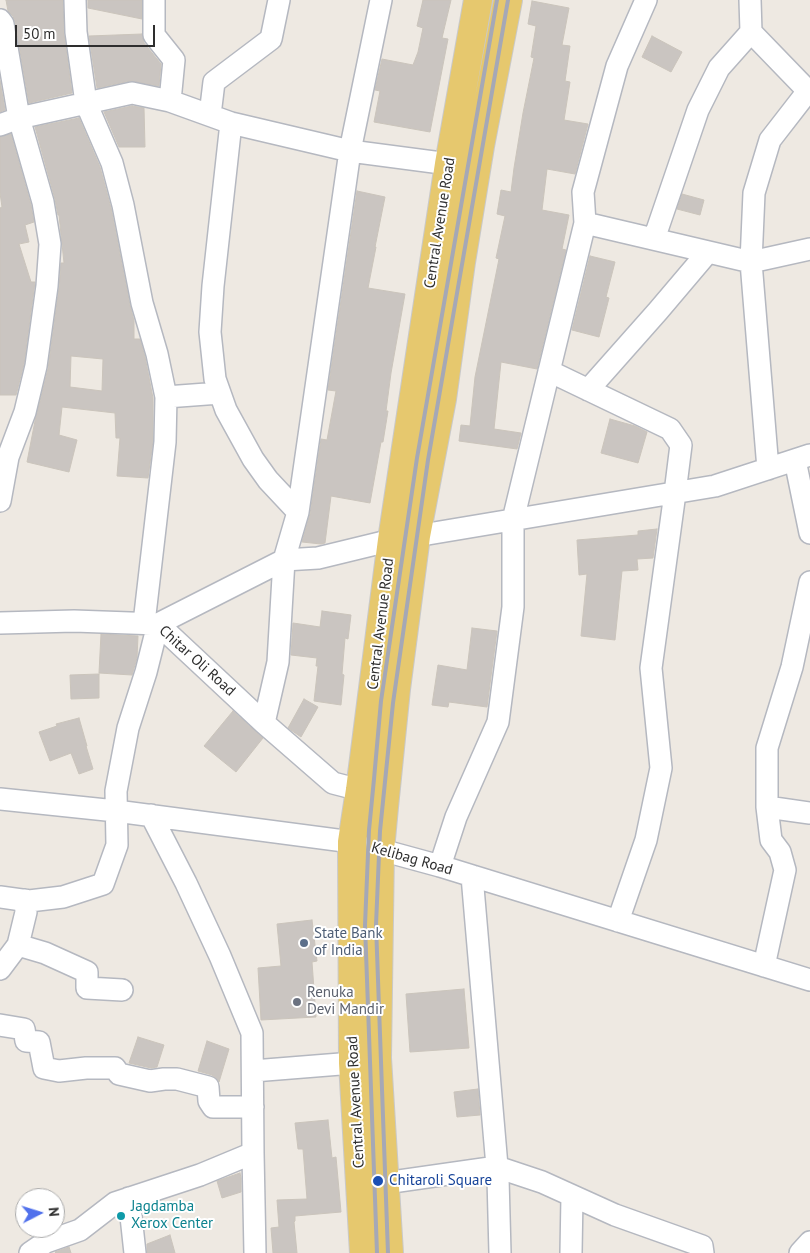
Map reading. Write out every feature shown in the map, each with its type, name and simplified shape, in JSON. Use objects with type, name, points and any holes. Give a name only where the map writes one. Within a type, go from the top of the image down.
[{"type":"main road","name":"Central Avenue Road","points":[[364,1253],[353,1063],[352,842],[404,538],[449,164],[478,0]]},
{"type":"main road","points":[[390,1253],[377,1058],[380,850],[396,689],[404,538],[442,399],[461,262],[480,146],[508,0]]},
{"type":"street","points":[[0,897],[25,900],[63,897],[103,884],[117,845],[116,791],[128,728],[146,672],[151,624],[165,442],[166,397],[157,354],[142,304],[123,205],[112,164],[86,103],[76,32],[75,0]]},
{"type":"street","points":[[154,0],[154,34],[174,60],[170,101]]},
{"type":"street","points":[[210,115],[214,82],[271,39],[279,0]]},
{"type":"street","points":[[264,723],[278,662],[284,560],[298,512],[350,151],[381,0]]},
{"type":"street","points":[[440,866],[456,817],[498,722],[513,607],[513,520],[585,223],[583,192],[617,66],[646,0]]},
{"type":"street","points":[[750,0],[751,32],[809,92],[770,140],[754,193],[751,262],[768,469]]},
{"type":"street","points":[[0,20],[3,24],[10,122],[43,202],[50,244],[47,286],[36,366],[25,412],[8,457],[0,501]]},
{"type":"street","points":[[654,239],[698,110],[719,68],[751,32]]},
{"type":"street","points":[[10,122],[132,93],[170,101],[231,123],[350,151],[449,164]]},
{"type":"street","points":[[231,123],[212,286],[210,332],[215,379],[226,410],[253,458],[268,480],[298,512]]},
{"type":"street","points":[[585,223],[751,262],[810,249]]},
{"type":"street","points":[[588,390],[708,252]]},
{"type":"street","points":[[549,371],[670,429],[681,445],[651,668],[661,768],[646,840],[618,921]]},
{"type":"street","points":[[166,397],[220,394]]},
{"type":"street","points":[[151,624],[284,560],[318,558],[404,538],[715,486],[802,458],[810,533]]},
{"type":"street","points":[[764,966],[785,870],[780,852],[770,840],[767,807],[767,748],[792,667],[810,582]]},
{"type":"street","name":"Chitar Oli Road","points":[[0,623],[74,621],[151,624],[333,783],[360,790]]},
{"type":"street","name":"Kelibag Road","points":[[0,799],[151,815],[352,842],[440,866],[810,980]]},
{"type":"street","points":[[767,807],[810,813]]},
{"type":"street","points":[[151,815],[186,883],[220,956],[252,1033],[255,1253]]},
{"type":"street","points":[[472,876],[497,1167],[500,1253]]},
{"type":"street","points":[[0,969],[18,945],[26,912],[25,900]]},
{"type":"street","points":[[18,945],[45,953],[87,972],[87,988],[122,990]]},
{"type":"street","points":[[0,1025],[24,1029],[26,1041],[39,1042],[44,1068],[59,1071],[86,1068],[115,1068],[119,1074],[150,1081],[177,1079],[208,1087],[209,1101],[213,1108],[253,1107]]},
{"type":"street","points":[[253,1071],[353,1063]]},
{"type":"street","points":[[30,1253],[46,1242],[80,1230],[116,1203],[200,1175],[254,1153]]},
{"type":"street","points":[[385,1183],[497,1167],[542,1182],[615,1215],[702,1246],[703,1253]]},
{"type":"street","points":[[571,1253],[572,1196]]},
{"type":"street","points":[[129,1198],[135,1253]]},
{"type":"street","points":[[800,1253],[810,1242]]},
{"type":"building","points":[[6,0],[63,0],[64,34],[72,93],[29,103],[15,22],[13,16],[8,11]]},
{"type":"building","points":[[88,0],[142,0],[142,19],[88,8]]},
{"type":"building","points":[[423,0],[451,0],[442,38],[448,39],[430,132],[374,122],[380,91],[375,90],[382,59],[413,65],[423,28],[417,26]]},
{"type":"building","points":[[532,1],[569,8],[562,45],[570,46],[565,81],[570,82],[564,120],[588,124],[575,174],[547,169],[542,210],[569,215],[562,249],[566,250],[537,369],[501,362],[494,429],[521,433],[517,449],[459,441],[461,425],[470,426],[475,377],[499,259],[496,258],[505,216],[497,214],[501,190],[511,192],[523,113],[534,58],[531,57],[536,26],[528,24]]},
{"type":"building","points":[[142,34],[144,43],[161,64],[159,86],[130,81],[97,88],[89,36]]},
{"type":"building","points":[[652,36],[682,52],[671,72],[642,57]]},
{"type":"building","points":[[0,81],[5,110],[0,112]]},
{"type":"building","points":[[132,106],[144,108],[145,147],[119,147],[104,112]]},
{"type":"building","points":[[79,118],[100,167],[111,208],[134,321],[134,339],[140,339],[153,398],[153,441],[148,478],[117,476],[120,438],[116,438],[115,413],[62,407],[59,435],[77,440],[69,472],[27,462],[48,369],[61,263],[64,263],[59,215],[35,127]],"holes":[[[71,356],[103,359],[102,391],[70,387]]]},
{"type":"building","points":[[11,134],[34,222],[25,225],[29,242],[19,244],[31,282],[35,282],[24,364],[16,395],[0,395],[0,208],[2,207],[0,193],[0,137]]},
{"type":"building","points":[[357,191],[385,197],[368,288],[405,294],[391,373],[386,411],[388,411],[370,503],[331,496],[325,543],[302,542],[310,514],[321,439],[327,440],[336,391],[328,390]]},
{"type":"building","points":[[682,194],[704,200],[700,215],[677,209]]},
{"type":"building","points":[[590,256],[615,262],[606,297],[609,298],[599,337],[572,330]]},
{"type":"building","points":[[610,419],[635,426],[647,432],[638,463],[601,453]]},
{"type":"building","points":[[657,529],[653,558],[637,559],[638,570],[622,571],[615,640],[581,636],[587,574],[579,575],[577,540],[638,535],[638,531]]},
{"type":"building","points":[[322,611],[351,615],[348,639],[345,638],[341,705],[314,701],[318,666],[316,666],[317,658],[291,655],[293,623],[320,627]]},
{"type":"building","points":[[472,628],[497,631],[487,707],[449,702],[448,707],[432,705],[438,665],[467,670]]},
{"type":"building","points":[[101,634],[138,636],[137,658],[132,675],[99,673]]},
{"type":"building","points":[[99,674],[99,698],[71,699],[70,675]]},
{"type":"building","points":[[304,699],[318,707],[301,737],[288,728]]},
{"type":"building","points":[[233,711],[263,738],[236,772],[204,746]]},
{"type":"building","points":[[79,718],[93,769],[79,774],[71,753],[50,761],[39,732],[57,726],[56,724]]},
{"type":"building","points":[[312,920],[317,961],[312,962],[316,1017],[261,1020],[258,968],[281,966],[277,924]]},
{"type":"building","points":[[464,989],[469,1048],[410,1052],[406,994]]},
{"type":"building","points":[[138,1037],[164,1045],[157,1067],[151,1068],[129,1063]]},
{"type":"building","points":[[207,1041],[229,1049],[219,1082],[212,1075],[198,1071]]},
{"type":"building","points":[[478,1089],[480,1115],[457,1117],[454,1092]]},
{"type":"building","points":[[328,1120],[332,1158],[336,1157],[341,1212],[295,1216],[297,1253],[273,1253],[271,1228],[279,1227],[277,1200],[307,1199],[303,1149],[298,1149],[295,1123]]},
{"type":"building","points":[[240,1173],[241,1192],[222,1198],[217,1181]]},
{"type":"building","points":[[170,1235],[175,1253],[147,1253],[147,1244]]},
{"type":"building","points":[[69,1247],[71,1253],[55,1252]]},
{"type":"railway","points":[[377,1253],[365,925],[369,830],[381,701],[417,458],[497,0]]},
{"type":"railway","points":[[388,1253],[376,925],[380,831],[393,703],[428,460],[508,0]]},
{"type":"place","name":"State Bank of India","points":[[304,943]]},
{"type":"place","name":"Renuka Devi Mandir","points":[[297,1002]]},
{"type":"place","name":"Chitaroli Square","points":[[378,1181]]},
{"type":"place","name":"Jagdamba Xerox Center","points":[[121,1216]]}]
